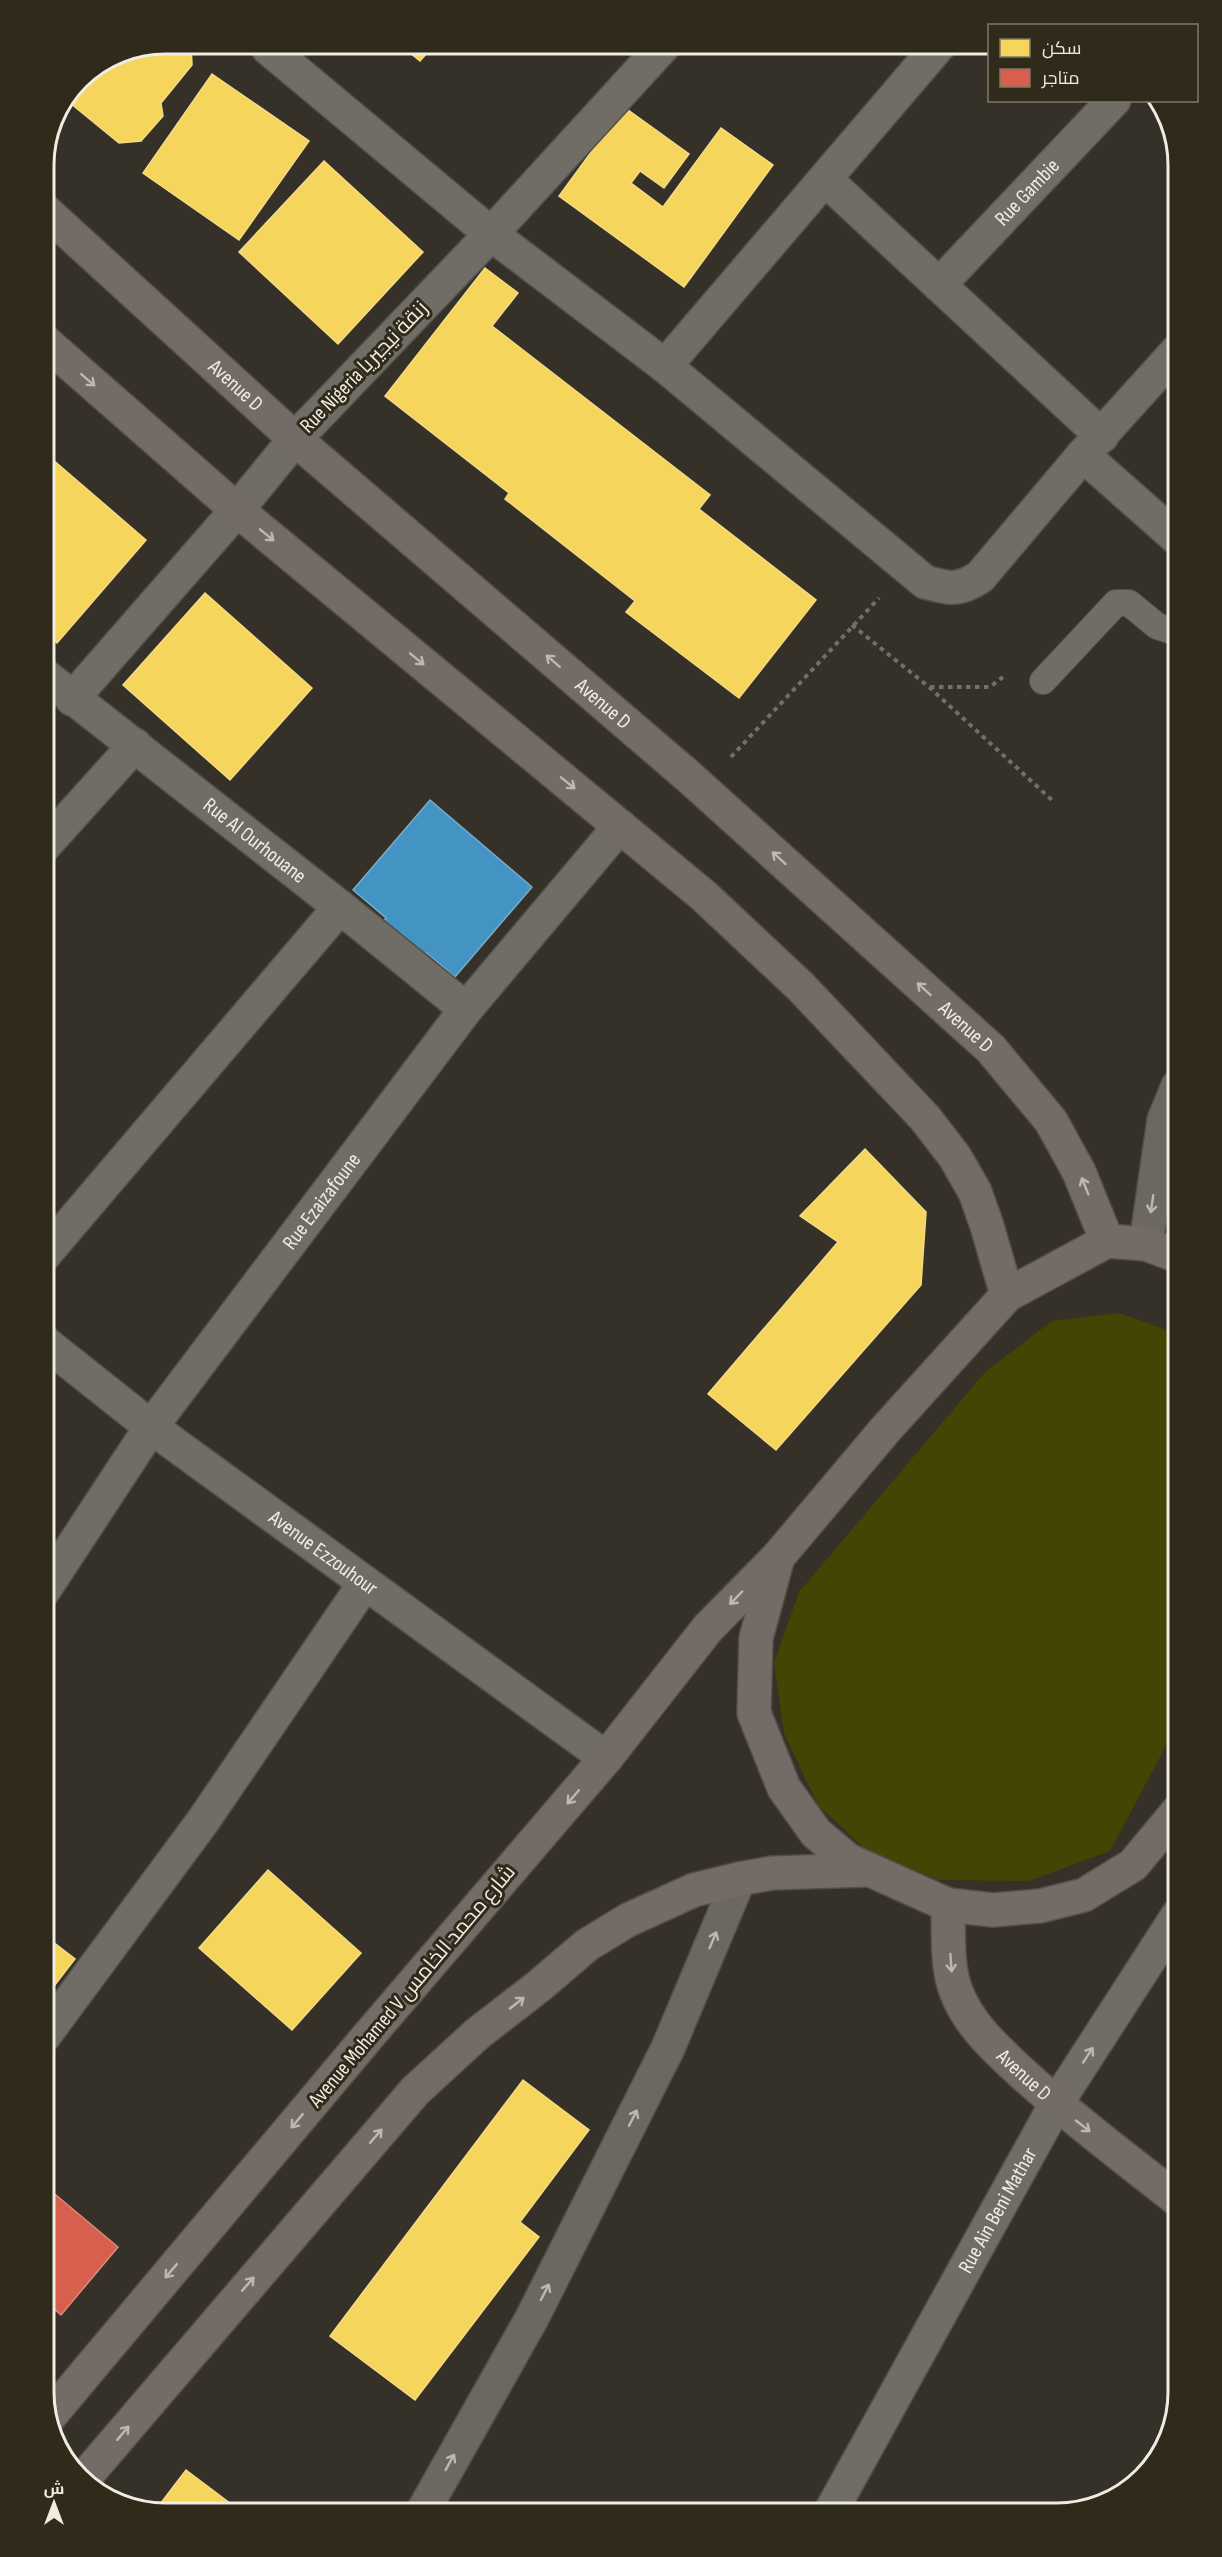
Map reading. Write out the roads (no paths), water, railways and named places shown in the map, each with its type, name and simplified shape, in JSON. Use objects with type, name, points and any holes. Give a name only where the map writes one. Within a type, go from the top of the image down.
[{"type":"main road","name":"Avenue D","points":[[54,219],[295,439],[702,789],[991,1049],[1051,1121],[1079,1172],[1107,1241]]},
{"type":"main road","points":[[54,350],[237,510],[704,896],[793,979],[925,1118],[955,1157],[975,1192],[1007,1295]]},
{"type":"main road","points":[[1107,1241],[1146,1244],[1168,1252]]},
{"type":"main road","name":"Avenue Mohamed V شارع محمد الخامس","points":[[55,2409],[370,2034],[606,1758],[708,1628],[778,1557],[885,1430],[1007,1295],[1107,1241]]},
{"type":"main road","points":[[778,1557],[756,1638],[754,1713],[784,1788],[816,1833],[848,1860],[948,1905],[993,1910],[1028,1907],[1084,1895],[1132,1866],[1168,1824]]},
{"type":"main road","points":[[89,2472],[232,2302],[422,2084],[477,2034],[539,1986],[587,1944],[628,1920],[694,1890],[772,1873],[867,1870]]},
{"type":"main road","name":"Avenue D","points":[[948,1905],[951,1970],[955,1990],[966,2013],[996,2049],[1056,2104],[1168,2191]]},
{"type":"street","points":[[276,54],[491,234],[665,366],[925,582],[955,588],[968,585],[980,577],[1168,362]]},
{"type":"street","name":"Rue Nigeria زنقة نيجيريا","points":[[72,699],[237,510],[295,439],[491,234],[648,54]]},
{"type":"street","points":[[665,366],[931,54]]},
{"type":"street","name":"Rue Gambie","points":[[939,285],[1112,102]]},
{"type":"street","points":[[825,179],[939,285],[1168,527]]},
{"type":"street","name":"Rue Al Ourhouane","points":[[54,684],[135,745],[466,1009]]},
{"type":"street","points":[[54,835],[135,745]]},
{"type":"street","name":"Rue Ezaizafoune","points":[[54,1575],[152,1427],[466,1009],[620,826]]},
{"type":"street","points":[[54,1243],[340,907]]},
{"type":"street","points":[[1146,1244],[1164,1120],[1168,1111]]},
{"type":"street","name":"Avenue Ezzouhour","points":[[54,1350],[152,1427],[606,1758]]},
{"type":"street","points":[[54,2022],[203,1821],[365,1583]]},
{"type":"street","points":[[428,2503],[532,2318],[668,2049],[739,1879]]},
{"type":"street","name":"Rue Ain Beni Mathar","points":[[836,2503],[1056,2104],[1168,1932]]},
{"type":"lane","points":[[1042,681],[1116,603],[1129,603],[1157,626],[1168,630]]}]
